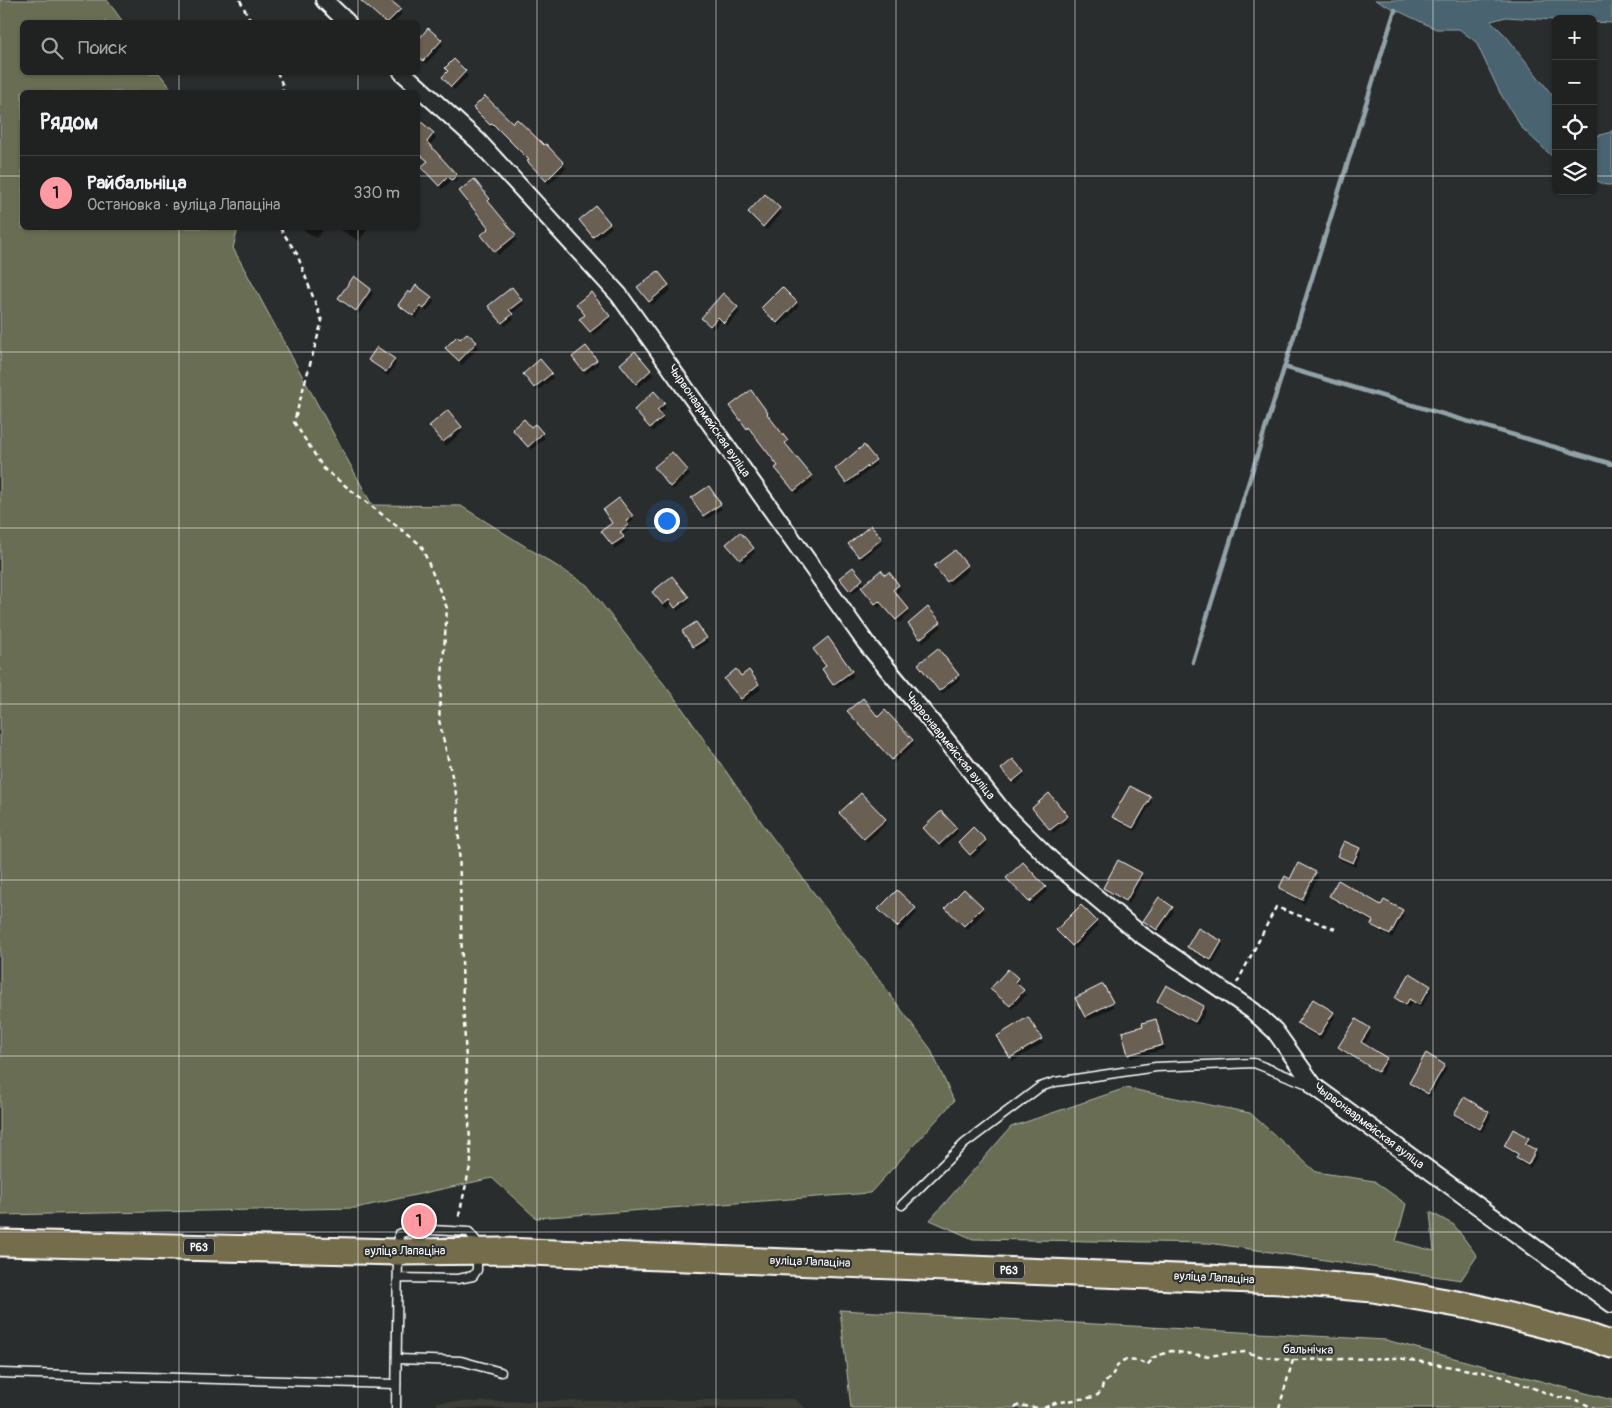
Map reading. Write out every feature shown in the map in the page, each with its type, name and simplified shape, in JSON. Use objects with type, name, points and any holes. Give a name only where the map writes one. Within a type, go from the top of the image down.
[{"type":"main road","name":"вуліца Лапаціна","points":[[0,1243],[398,1252],[532,1252],[1281,1281],[1373,1290],[1474,1307],[1584,1335],[1612,1345]]},
{"type":"street","points":[[324,0],[345,20]]},
{"type":"street","name":"Чырвонаармейская вуліца","points":[[405,75],[478,141],[619,295],[866,643],[1004,813],[1052,860],[1140,934],[1253,1011],[1275,1031],[1314,1086],[1612,1304]]},
{"type":"lane","points":[[902,1205],[964,1144],[1040,1087],[1055,1082],[1156,1067],[1254,1063],[1314,1086]]},
{"type":"lane","points":[[396,1408],[398,1252],[399,1234],[414,1230],[469,1232],[477,1242],[477,1270],[473,1276],[458,1279],[398,1278]]},
{"type":"lane","points":[[397,1359],[462,1362],[501,1372]]},
{"type":"lane","points":[[0,1373],[396,1384]]},
{"type":"path","points":[[240,0],[251,20]]},
{"type":"path","points":[[278,75],[283,86],[282,90]]},
{"type":"path","points":[[281,230],[297,254],[322,320],[294,422],[324,470],[422,545],[448,608],[439,720],[458,802],[463,1001],[471,1162],[456,1231]]},
{"type":"path","points":[[1231,996],[1276,907],[1335,929]]},
{"type":"path","name":"бальнічка","points":[[1044,1408],[1055,1404],[1095,1397],[1101,1392],[1103,1384],[1124,1360],[1139,1361],[1147,1365],[1152,1358],[1171,1351],[1205,1356],[1245,1352],[1263,1357],[1293,1360],[1398,1358],[1494,1374],[1558,1397],[1576,1400],[1594,1408]]},
{"type":"path","points":[[1279,1408],[1293,1360]]},
{"type":"path","points":[[1015,1408],[1019,1405],[1038,1408]]},
{"type":"shaded area","points":[[794,1399],[806,1408],[437,1408],[437,1402]]},
{"type":"green space","points":[[0,0],[107,0],[122,20],[20,20],[20,75],[161,75],[172,90],[20,90],[20,230],[238,230],[233,248],[372,505],[461,506],[587,585],[677,701],[769,833],[930,1048],[954,1101],[870,1193],[536,1218],[492,1178],[356,1208],[0,1215]]},
{"type":"green space","points":[[1126,1088],[1250,1113],[1316,1172],[1374,1181],[1406,1204],[1396,1241],[1434,1251],[1430,1212],[1454,1225],[1477,1256],[1461,1280],[1209,1243],[973,1239],[930,1220],[1011,1127]]},
{"type":"green space","points":[[840,1310],[1386,1340],[1612,1400],[1612,1408],[851,1408]]},
{"type":"water","points":[[1375,0],[1612,0],[1612,23],[1597,22],[1597,15],[1552,15],[1552,20],[1506,17],[1491,21],[1506,36],[1552,95],[1552,156],[1522,128],[1500,93],[1476,42],[1459,29],[1436,29]]},
{"type":"water","points":[[1612,130],[1612,185],[1606,185],[1597,181],[1597,136]]},
{"type":"building","points":[[360,0],[390,0],[401,9],[390,20],[383,20]]},
{"type":"building","points":[[428,28],[442,40],[423,61],[420,57],[420,38]]},
{"type":"building","points":[[454,59],[466,71],[451,87],[442,77],[448,71],[445,68]]},
{"type":"building","points":[[485,96],[513,123],[517,119],[544,145],[546,144],[564,163],[546,181],[527,161],[529,160],[492,123],[490,125],[473,108]]},
{"type":"building","points":[[420,121],[434,133],[427,142],[457,175],[452,180],[448,177],[439,186],[421,167],[428,161],[420,155]]},
{"type":"building","points":[[474,179],[490,199],[488,201],[516,235],[495,252],[481,235],[489,228],[459,191]]},
{"type":"building","points":[[765,194],[780,208],[763,227],[748,212]]},
{"type":"building","points":[[596,206],[610,223],[593,237],[579,220]]},
{"type":"building","points":[[658,271],[669,285],[649,302],[637,287]]},
{"type":"building","points":[[354,276],[371,289],[356,311],[338,298]]},
{"type":"building","points":[[416,285],[432,297],[424,309],[420,306],[413,316],[398,305],[408,291],[411,293]]},
{"type":"building","points":[[512,287],[522,300],[509,310],[513,314],[502,323],[488,306]]},
{"type":"building","points":[[782,287],[797,302],[777,323],[761,308]]},
{"type":"building","points":[[591,292],[610,316],[590,332],[579,319],[585,315],[576,304]]},
{"type":"building","points":[[723,293],[738,307],[724,323],[718,317],[710,326],[701,318]]},
{"type":"building","points":[[467,333],[477,342],[459,361],[445,348],[457,336],[460,339]]},
{"type":"building","points":[[586,346],[597,360],[583,371],[572,357]]},
{"type":"building","points":[[377,347],[395,359],[386,372],[368,360]]},
{"type":"building","points":[[635,351],[651,370],[636,384],[620,364]]},
{"type":"building","points":[[540,359],[552,373],[534,388],[523,374]]},
{"type":"building","points":[[751,390],[788,441],[785,443],[812,476],[794,491],[775,468],[778,466],[730,406]]},
{"type":"building","points":[[654,391],[665,403],[657,410],[663,417],[650,428],[634,410]]},
{"type":"building","points":[[448,410],[462,427],[443,442],[429,426]]},
{"type":"building","points":[[524,419],[531,427],[535,424],[543,433],[528,447],[512,429]]},
{"type":"building","points":[[864,445],[876,460],[846,483],[835,469]]},
{"type":"building","points":[[672,452],[688,470],[670,487],[654,467]]},
{"type":"building","points":[[709,486],[721,504],[703,516],[691,498]]},
{"type":"building","points":[[619,498],[633,516],[626,521],[629,524],[620,532],[624,537],[612,545],[601,531],[612,523],[603,510]]},
{"type":"building","points":[[871,525],[882,539],[859,557],[848,544]]},
{"type":"building","points":[[740,532],[754,548],[740,560],[726,544]]},
{"type":"building","points":[[955,550],[967,565],[947,582],[934,566]]},
{"type":"building","points":[[853,567],[863,579],[850,591],[839,578]]},
{"type":"building","points":[[881,570],[885,575],[889,572],[899,585],[893,590],[909,609],[896,620],[879,601],[875,604],[861,587]]},
{"type":"building","points":[[672,576],[689,597],[675,608],[669,600],[663,605],[652,592]]},
{"type":"building","points":[[928,607],[941,622],[920,639],[908,624]]},
{"type":"building","points":[[696,622],[707,638],[693,647],[682,631]]},
{"type":"building","points":[[828,637],[852,671],[833,685],[822,669],[826,666],[813,649]]},
{"type":"building","points":[[938,648],[959,675],[939,691],[918,664]]},
{"type":"building","points":[[736,669],[741,676],[749,670],[759,684],[741,699],[724,679]]},
{"type":"building","points":[[863,698],[878,717],[885,710],[913,740],[892,760],[847,711]]},
{"type":"building","points":[[1013,759],[1024,772],[1012,782],[1001,769]]},
{"type":"building","points":[[1130,786],[1151,797],[1133,828],[1112,817]]},
{"type":"building","points":[[861,793],[886,819],[864,839],[839,813]]},
{"type":"building","points":[[1049,793],[1068,816],[1050,830],[1032,808]]},
{"type":"building","points":[[941,811],[957,828],[939,845],[923,828]]},
{"type":"building","points":[[973,827],[986,840],[970,855],[958,842]]},
{"type":"building","points":[[1344,841],[1360,848],[1353,863],[1337,856]]},
{"type":"building","points":[[1118,860],[1142,873],[1126,901],[1103,888]]},
{"type":"building","points":[[1023,862],[1046,887],[1029,902],[1006,878]]},
{"type":"building","points":[[1298,863],[1316,872],[1302,900],[1279,888],[1285,876],[1290,879]]},
{"type":"building","points":[[1338,880],[1381,905],[1384,900],[1403,910],[1390,935],[1371,925],[1373,921],[1329,896]]},
{"type":"building","points":[[964,889],[983,907],[964,926],[945,908]]},
{"type":"building","points":[[897,890],[916,908],[897,927],[878,909]]},
{"type":"building","points":[[1159,897],[1173,907],[1157,930],[1143,921]]},
{"type":"building","points":[[1081,905],[1097,921],[1072,946],[1056,930]]},
{"type":"building","points":[[1198,928],[1222,941],[1211,960],[1187,947]]},
{"type":"building","points":[[1008,969],[1018,978],[1015,982],[1024,990],[1010,1006],[990,989]]},
{"type":"building","points":[[1410,973],[1431,986],[1419,1005],[1409,999],[1406,1005],[1395,998]]},
{"type":"building","points":[[1103,984],[1113,1002],[1085,1017],[1075,998]]},
{"type":"building","points":[[1166,985],[1204,1006],[1195,1022],[1157,1001]]},
{"type":"building","points":[[1313,999],[1334,1012],[1319,1036],[1297,1023]]},
{"type":"building","points":[[1028,1017],[1042,1039],[1010,1058],[997,1036]]},
{"type":"building","points":[[1156,1019],[1163,1045],[1128,1055],[1122,1032],[1143,1026],[1142,1023]]},
{"type":"building","points":[[1356,1019],[1370,1028],[1361,1042],[1387,1058],[1378,1072],[1338,1047]]},
{"type":"building","points":[[1426,1053],[1445,1065],[1428,1094],[1409,1083]]},
{"type":"building","points":[[1464,1097],[1489,1112],[1480,1129],[1454,1114]]},
{"type":"building","points":[[1513,1129],[1529,1138],[1525,1144],[1536,1150],[1528,1165],[1516,1158],[1518,1154],[1504,1146]]},
{"type":"waterway","points":[[1193,662],[1395,10]]},
{"type":"waterway","points":[[1284,367],[1612,464]]},
{"type":"place","name":"Райбальніца","points":[[419,1221]]}]
